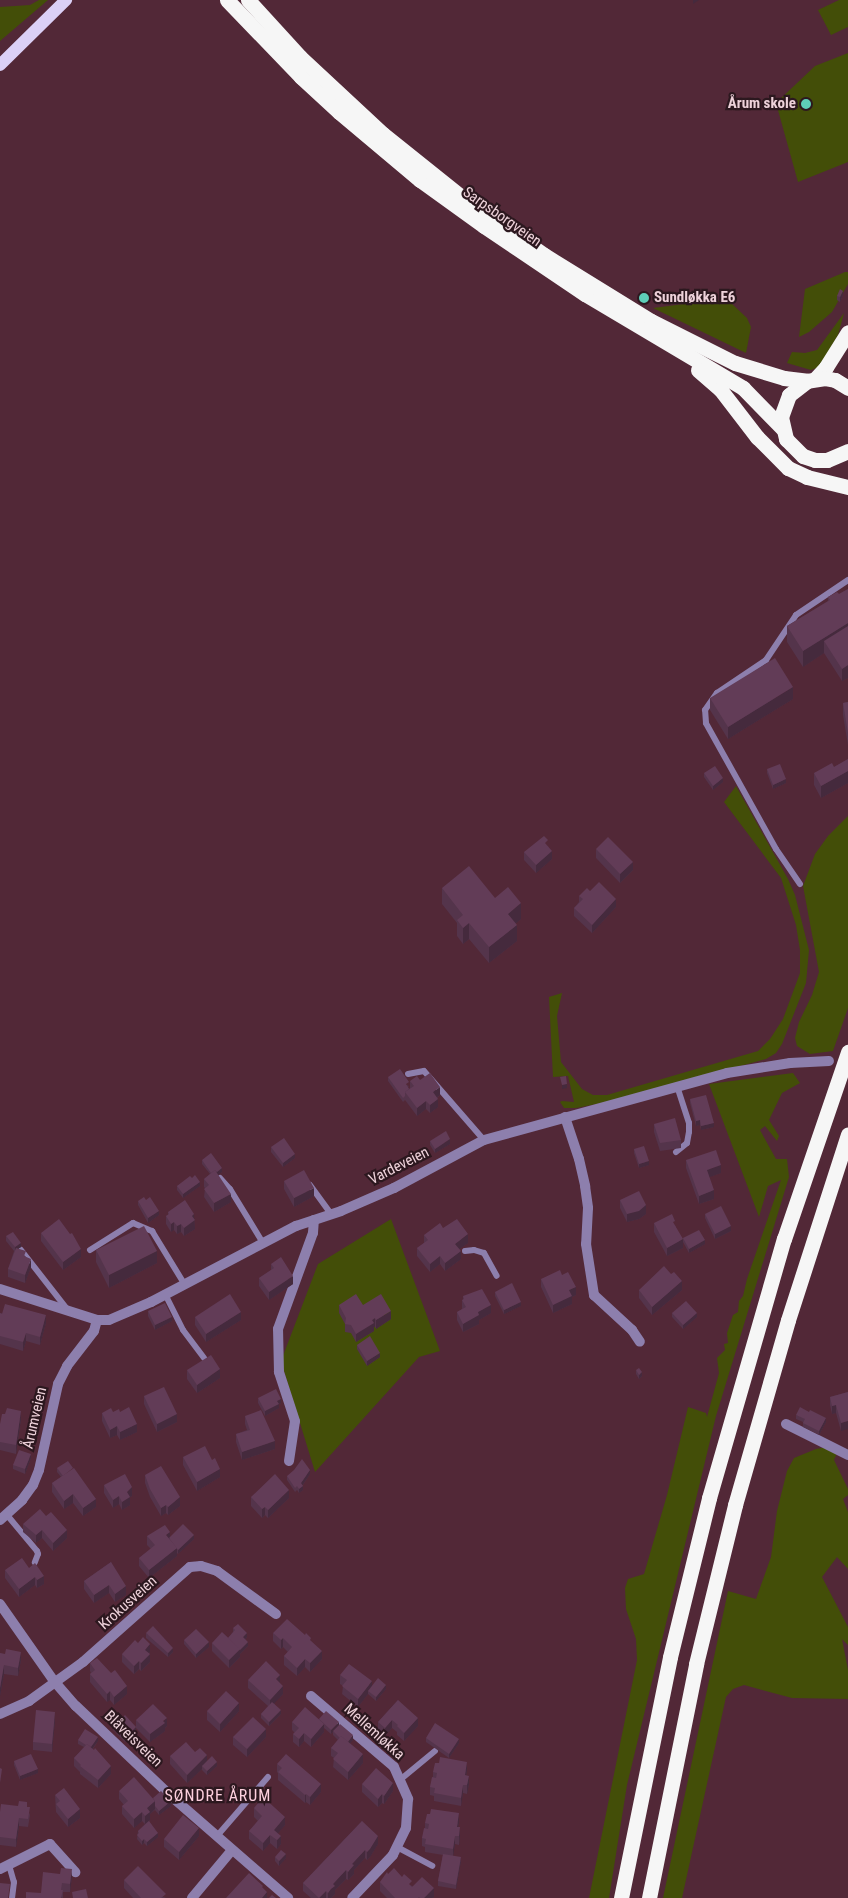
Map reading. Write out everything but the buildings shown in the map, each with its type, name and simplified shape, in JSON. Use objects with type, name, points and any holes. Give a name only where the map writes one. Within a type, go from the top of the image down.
[{"type":"highway","name":"Sarpsborgveien","points":[[227,0],[307,82],[420,180],[538,263],[651,335],[743,388],[782,428],[786,439],[803,456],[815,460],[827,460]]},
{"type":"highway","name":"Sarpsborgveien","points":[[248,0],[300,58],[383,134],[463,198],[536,249],[651,321],[735,363],[784,378],[835,380],[848,388]]},
{"type":"highway","points":[[782,428],[783,405],[796,387],[811,380],[826,367],[848,332]]},
{"type":"highway","points":[[651,335],[668,352],[711,379],[771,452],[788,468],[807,477],[848,487]]},
{"type":"highway","points":[[827,460],[848,450]]},
{"type":"highway","points":[[827,460],[848,466]]},
{"type":"highway","points":[[621,1898],[670,1657],[716,1472],[784,1238],[848,1052]]},
{"type":"highway","points":[[649,1898],[694,1673],[735,1506],[788,1320],[848,1134]]},
{"type":"main road","points":[[0,65],[66,0]]},
{"type":"street","name":"Vardeveien","points":[[0,1289],[97,1320],[110,1320],[133,1311],[185,1285],[296,1226],[394,1188],[484,1140],[727,1073],[790,1063],[829,1061]]},
{"type":"street","points":[[565,1117],[579,1159],[585,1186],[588,1208],[586,1244],[594,1295],[632,1330],[640,1342]]},
{"type":"street","points":[[289,1461],[294,1421],[279,1372],[278,1329],[313,1233],[314,1220]]},
{"type":"street","name":"Årumveien","points":[[4,1518],[22,1500],[33,1485],[58,1384],[67,1366],[94,1331],[97,1320]]},
{"type":"street","points":[[786,1424],[848,1455]]},
{"type":"street","name":"Krokusveien","points":[[0,1714],[29,1701],[90,1656],[190,1567],[202,1566],[217,1571],[276,1614]]},
{"type":"street","name":"Blåveisveien","points":[[0,1604],[54,1682],[138,1766],[288,1898]]},
{"type":"street","name":"Mellemløkka","points":[[311,1696],[394,1767],[401,1779],[408,1799],[406,1828],[393,1855],[352,1898]]},
{"type":"street","points":[[4,1867],[50,1844],[75,1872]]},
{"type":"street","points":[[192,1898],[232,1850]]},
{"type":"lane","points":[[800,884],[776,849],[706,723],[706,710],[717,693],[766,660],[796,615],[848,580]]},
{"type":"lane","points":[[408,1074],[421,1070],[424,1071],[484,1140]]},
{"type":"lane","points":[[676,1152],[687,1143],[689,1132],[689,1124],[677,1087]]},
{"type":"lane","points":[[303,1177],[331,1214]]},
{"type":"lane","points":[[220,1178],[230,1189],[263,1243]]},
{"type":"lane","points":[[90,1250],[133,1223],[152,1231],[185,1285]]},
{"type":"lane","points":[[21,1250],[69,1312]]},
{"type":"lane","points":[[465,1252],[474,1250],[484,1254],[497,1276]]},
{"type":"lane","points":[[165,1294],[183,1330],[204,1358]]},
{"type":"lane","points":[[4,1518],[37,1551],[35,1562]]},
{"type":"lane","points":[[401,1779],[435,1750]]},
{"type":"lane","points":[[217,1836],[268,1777]]},
{"type":"lane","points":[[397,1847],[432,1866]]},
{"type":"lane","points":[[4,1867],[14,1882],[12,1898]]},
{"type":"green space","points":[[39,0],[48,0],[0,41],[0,7],[30,5]]},
{"type":"green space","points":[[839,0],[848,0],[848,27],[831,35],[818,10]]},
{"type":"green space","points":[[848,53],[848,162],[798,182],[776,103],[815,66]]},
{"type":"green space","points":[[848,272],[848,284],[832,312],[809,332],[799,337],[805,289]]},
{"type":"green space","points":[[715,300],[731,303],[747,318],[751,327],[746,353],[653,308]]},
{"type":"green space","points":[[844,313],[838,335],[819,367],[811,370],[787,363],[792,352],[805,353],[817,350]]},
{"type":"green space","points":[[736,786],[788,879],[795,895],[809,950],[806,983],[782,1044],[776,1053],[766,1059],[617,1100],[576,1108],[564,1108],[560,1102],[574,1102],[568,1076],[553,1077],[549,997],[562,993],[557,1016],[561,1062],[582,1089],[593,1095],[607,1095],[758,1051],[770,1039],[783,1019],[800,973],[800,950],[796,925],[781,878],[724,802]]},
{"type":"green space","points":[[848,816],[848,1008],[833,1051],[810,1054],[797,1046],[795,1038],[799,1022],[812,995],[819,972],[803,886],[815,854],[828,836]]},
{"type":"green space","points":[[793,1073],[800,1083],[782,1093],[769,1120],[779,1136],[777,1141],[765,1126],[760,1130],[776,1159],[787,1159],[789,1177],[716,1416],[627,1785],[609,1898],[589,1898],[637,1660],[636,1639],[626,1609],[625,1588],[628,1579],[644,1574],[667,1495],[688,1407],[706,1413],[707,1417],[719,1373],[717,1358],[725,1350],[724,1344],[728,1343],[727,1333],[733,1315],[738,1312],[739,1301],[743,1296],[781,1180],[768,1186],[759,1217],[709,1084]]},
{"type":"green space","points":[[391,1219],[440,1351],[419,1357],[315,1472],[281,1361],[318,1264]]},
{"type":"green space","points":[[827,1447],[837,1453],[834,1460],[848,1489],[848,1495],[843,1499],[848,1512],[848,1569],[837,1557],[822,1577],[848,1627],[848,1645],[842,1639],[848,1670],[848,1699],[792,1698],[744,1685],[733,1689],[726,1697],[682,1898],[663,1898],[728,1591],[756,1599],[771,1557],[777,1511],[787,1471],[794,1458],[816,1449]]},
{"type":"place","name":"Årum skole","points":[[806,104]]},
{"type":"place","name":"Sundløkka E6","points":[[644,298]]},
{"type":"district","name":"SØNDRE ÅRUM","points":[[218,1796]]}]
